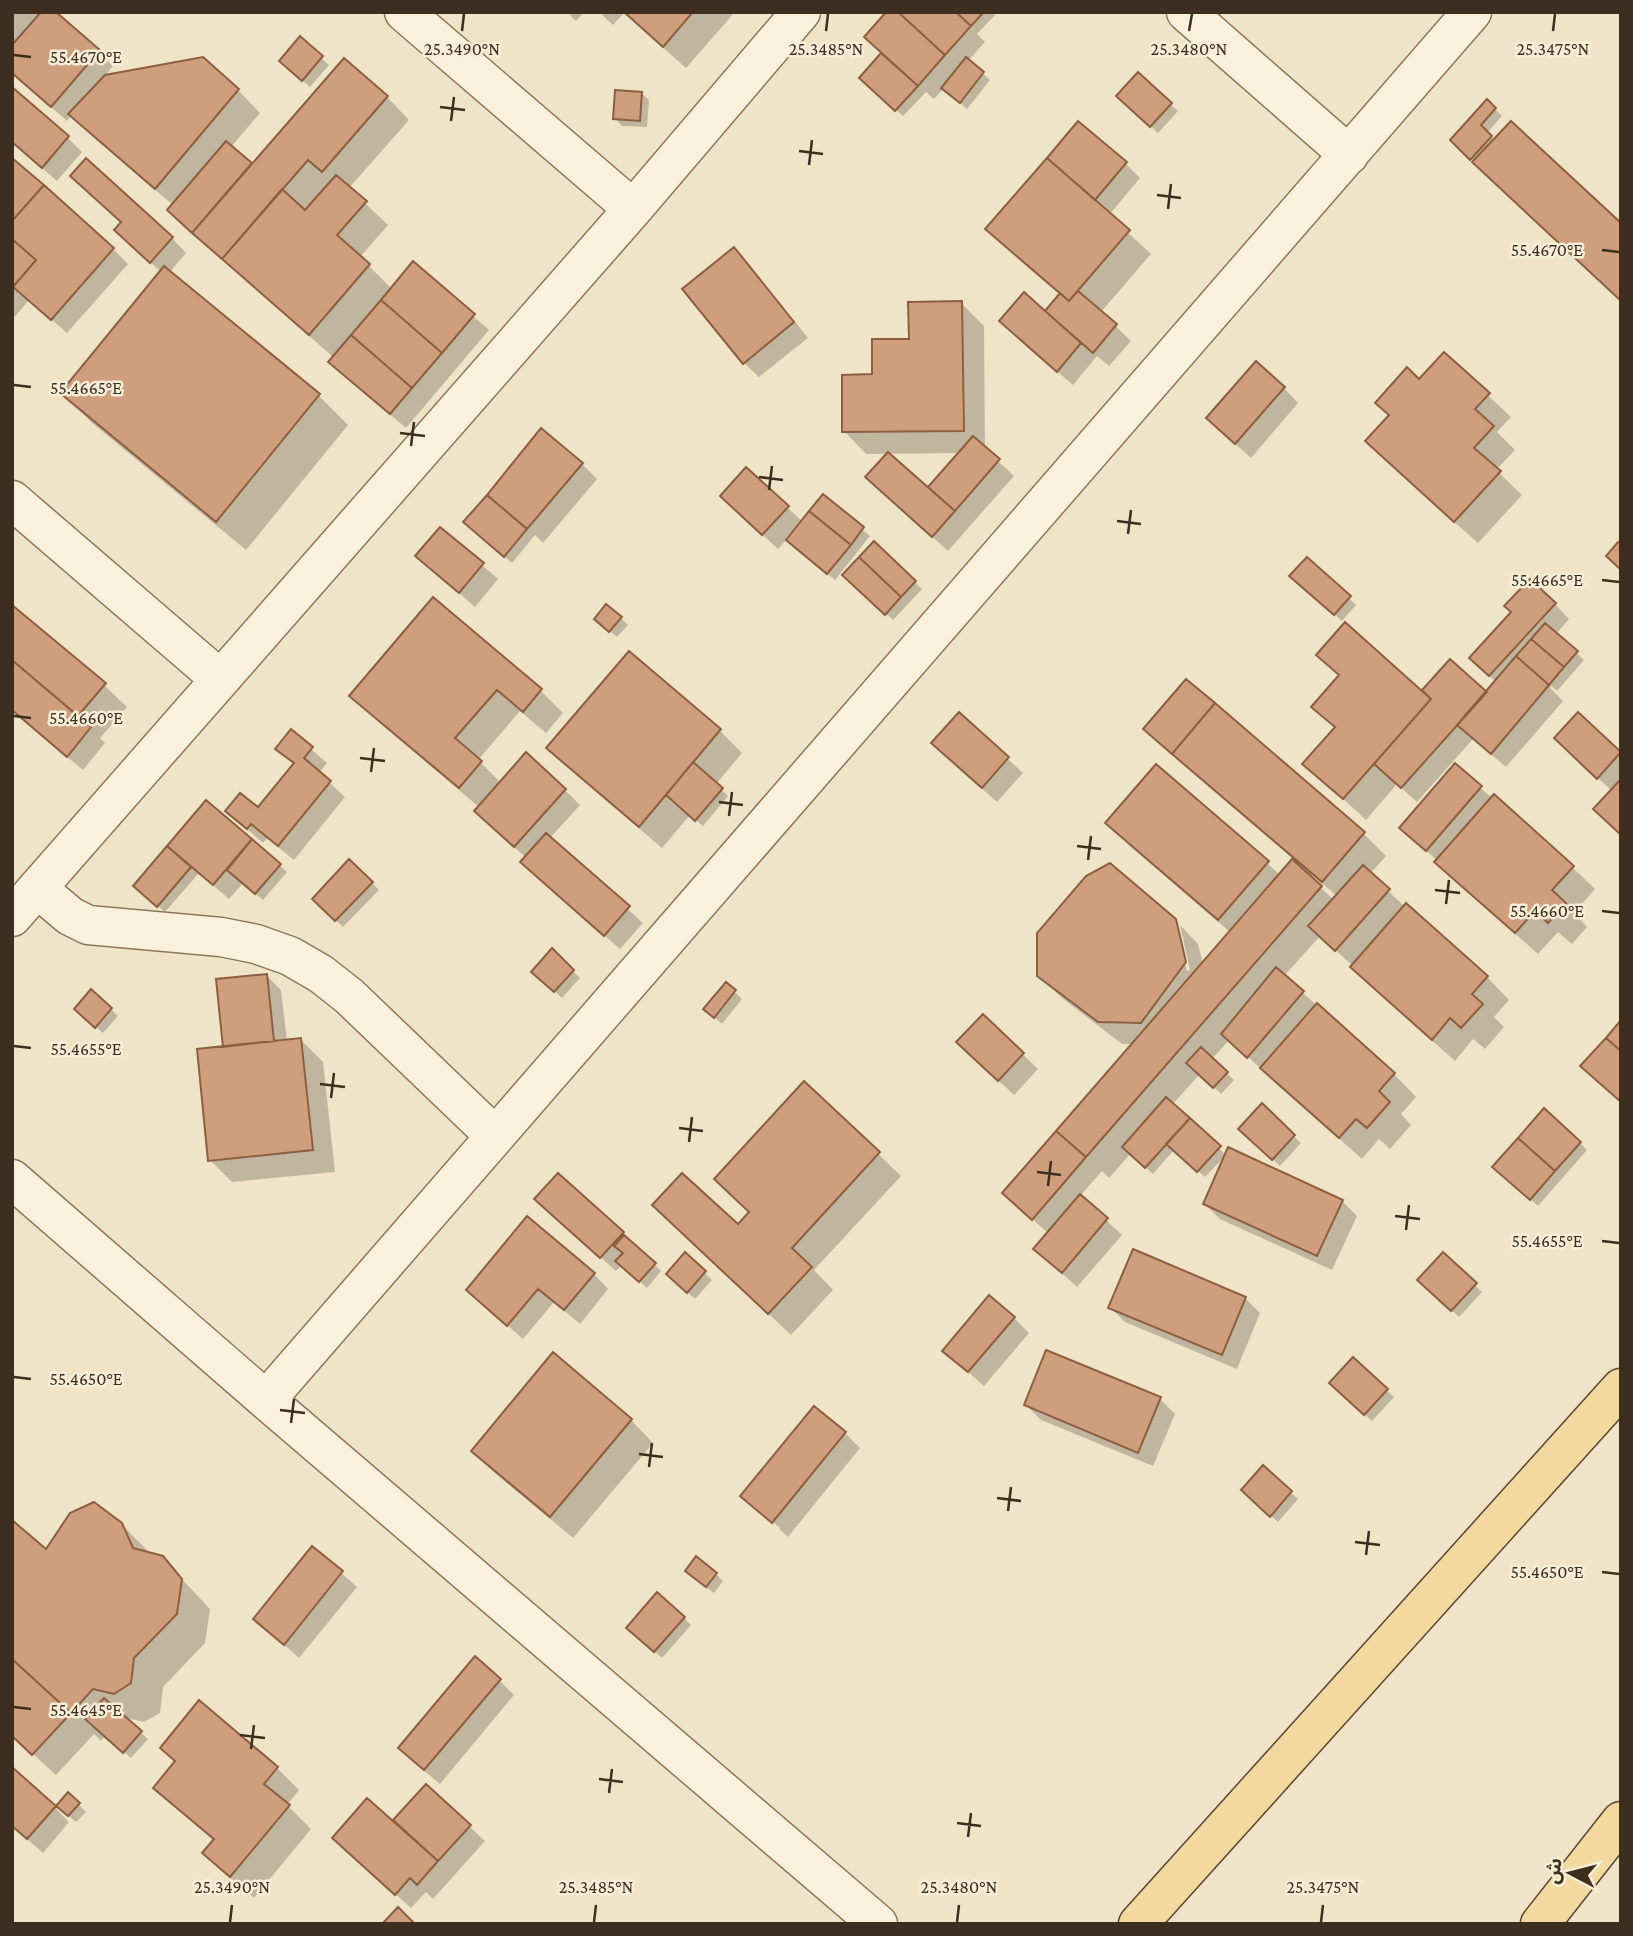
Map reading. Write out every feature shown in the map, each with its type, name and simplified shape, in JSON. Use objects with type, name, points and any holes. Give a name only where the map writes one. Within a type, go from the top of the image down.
[{"type":"main road","points":[[1138,1924],[1621,1388]]},
{"type":"main road","points":[[1540,1924],[1621,1821]]},
{"type":"street","points":[[404,12],[633,209]]},
{"type":"street","points":[[12,917],[633,209],[801,12]]},
{"type":"street","points":[[1186,12],[1349,155]]},
{"type":"street","points":[[266,1400],[1472,12]]},
{"type":"street","points":[[12,500],[220,679]]},
{"type":"street","points":[[37,888],[70,916],[88,925],[221,937],[256,944],[290,956],[321,974],[349,996],[495,1136]]},
{"type":"street","points":[[12,1179],[878,1924]]},
{"type":"building","points":[[41,12],[56,12],[100,50],[51,107],[12,73],[12,45]]},
{"type":"building","points":[[624,12],[693,12],[663,47]]},
{"type":"building","points":[[886,12],[898,12],[945,55],[918,86],[864,37]]},
{"type":"building","points":[[898,12],[956,12],[971,26],[945,55]]},
{"type":"building","points":[[956,12],[984,12],[971,26]]},
{"type":"building","points":[[300,36],[323,56],[302,81],[279,61]]},
{"type":"building","points":[[881,53],[918,86],[895,111],[859,78]]},
{"type":"building","points":[[203,57],[239,89],[155,189],[68,114],[105,75]]},
{"type":"building","points":[[966,57],[984,72],[960,103],[941,88]]},
{"type":"building","points":[[344,58],[388,96],[322,172],[308,160],[222,259],[192,233]]},
{"type":"building","points":[[1138,72],[1172,103],[1150,127],[1116,96]]},
{"type":"building","points":[[12,87],[69,136],[42,168],[12,142]]},
{"type":"building","points":[[615,90],[642,92],[640,121],[613,119]]},
{"type":"building","points":[[1487,99],[1496,108],[1481,125],[1492,136],[1470,160],[1450,140]]},
{"type":"building","points":[[1078,121],[1127,162],[1095,200],[1047,158]]},
{"type":"building","points":[[1511,121],[1621,223],[1621,301],[1472,162]]},
{"type":"building","points":[[226,141],[252,163],[192,233],[167,210]]},
{"type":"building","points":[[12,158],[44,185],[12,221]]},
{"type":"building","points":[[86,158],[173,237],[150,263],[114,230],[121,222],[70,176]]},
{"type":"building","points":[[1047,158],[1130,230],[1069,301],[985,229]]},
{"type":"building","points":[[336,175],[367,201],[337,235],[370,264],[309,335],[222,259],[282,189],[305,210]]},
{"type":"building","points":[[44,185],[114,248],[51,320],[13,287],[36,260],[12,239],[12,221]]},
{"type":"building","points":[[12,239],[36,260],[12,288]]},
{"type":"building","points":[[734,247],[794,322],[743,364],[682,289]]},
{"type":"building","points":[[413,261],[475,314],[442,353],[381,300]]},
{"type":"building","points":[[164,266],[320,394],[216,522],[60,393]]},
{"type":"building","points":[[1078,291],[1117,324],[1093,353],[1045,311],[1060,293],[1069,301]]},
{"type":"building","points":[[1024,292],[1081,343],[1057,372],[999,321]]},
{"type":"building","points":[[381,300],[442,353],[412,388],[351,335]]},
{"type":"building","points":[[962,301],[964,431],[842,432],[842,375],[872,374],[872,339],[909,339],[908,302]]},
{"type":"building","points":[[351,335],[412,388],[390,414],[328,362]]},
{"type":"building","points":[[1444,352],[1490,393],[1475,409],[1494,426],[1474,448],[1501,471],[1454,522],[1365,441],[1389,415],[1375,403],[1407,367],[1419,379]]},
{"type":"building","points":[[1256,361],[1285,387],[1235,444],[1206,418]]},
{"type":"building","points":[[541,428],[583,463],[527,529],[487,495]]},
{"type":"building","points":[[973,436],[1000,459],[955,511],[928,487]]},
{"type":"building","points":[[888,452],[955,511],[932,537],[865,477]]},
{"type":"building","points":[[746,467],[789,506],[762,535],[720,496]]},
{"type":"building","points":[[823,494],[864,527],[851,545],[809,511]]},
{"type":"building","points":[[487,495],[527,529],[504,557],[463,522]]},
{"type":"building","points":[[809,511],[851,545],[827,574],[786,540]]},
{"type":"building","points":[[440,527],[484,563],[459,593],[415,556]]},
{"type":"building","points":[[874,541],[916,581],[901,597],[859,557]]},
{"type":"building","points":[[1618,542],[1621,544],[1621,570],[1606,556]]},
{"type":"building","points":[[859,557],[901,597],[885,615],[842,575]]},
{"type":"building","points":[[1307,557],[1351,596],[1334,615],[1289,576]]},
{"type":"building","points":[[1530,579],[1556,603],[1489,676],[1469,658],[1511,612],[1504,606]]},
{"type":"building","points":[[433,597],[542,689],[523,712],[497,690],[455,738],[482,761],[459,788],[349,696]]},
{"type":"building","points":[[606,604],[622,617],[609,632],[594,619]]},
{"type":"building","points":[[12,605],[106,683],[78,716],[12,660]]},
{"type":"building","points":[[1345,622],[1431,699],[1343,799],[1302,764],[1335,727],[1311,707],[1339,675],[1316,655]]},
{"type":"building","points":[[1545,623],[1578,651],[1564,667],[1531,639]]},
{"type":"building","points":[[1531,639],[1564,667],[1549,685],[1516,656]]},
{"type":"building","points":[[629,651],[721,729],[639,827],[546,748]]},
{"type":"building","points":[[1516,656],[1549,685],[1491,754],[1457,725]]},
{"type":"building","points":[[1450,659],[1487,692],[1401,788],[1374,764],[1431,699],[1422,690]]},
{"type":"building","points":[[12,660],[91,727],[67,757],[12,710]]},
{"type":"building","points":[[1186,679],[1215,703],[1172,754],[1143,729]]},
{"type":"building","points":[[1215,703],[1365,832],[1322,882],[1172,754]]},
{"type":"building","points":[[959,712],[1009,757],[982,788],[931,743]]},
{"type":"building","points":[[1578,712],[1621,752],[1597,779],[1554,738]]},
{"type":"building","points":[[291,729],[313,747],[304,758],[331,781],[278,846],[251,824],[247,829],[225,811],[240,793],[258,807],[294,763],[275,749]]},
{"type":"building","points":[[526,752],[566,789],[514,847],[474,811]]},
{"type":"building","points":[[693,762],[723,788],[695,821],[666,795]]},
{"type":"building","points":[[1455,763],[1482,786],[1426,851],[1399,828]]},
{"type":"building","points":[[1156,764],[1269,861],[1218,920],[1105,823]]},
{"type":"building","points":[[1621,779],[1621,835],[1593,809]]},
{"type":"building","points":[[1494,794],[1574,866],[1552,890],[1566,903],[1548,923],[1535,911],[1515,933],[1434,862]]},
{"type":"building","points":[[206,800],[252,839],[213,885],[167,846]]},
{"type":"building","points":[[546,833],[630,906],[604,936],[520,862]]},
{"type":"building","points":[[252,839],[281,864],[255,894],[227,870]]},
{"type":"building","points":[[167,846],[191,867],[157,907],[133,886]]},
{"type":"building","points":[[349,859],[373,882],[335,921],[312,899]]},
{"type":"building","points":[[1292,859],[1322,886],[1086,1157],[1056,1131]]},
{"type":"building","points":[[1110,863],[1176,919],[1186,962],[1141,1023],[1098,1022],[1037,976],[1037,933],[1086,876]]},
{"type":"building","points":[[1363,865],[1390,889],[1335,951],[1308,926]]},
{"type":"building","points":[[1406,903],[1488,976],[1472,994],[1483,1004],[1461,1028],[1450,1018],[1432,1040],[1350,967]]},
{"type":"building","points":[[552,948],[574,970],[554,992],[531,972]]},
{"type":"building","points":[[1276,967],[1304,991],[1247,1058],[1221,1034]]},
{"type":"building","points":[[267,974],[274,1041],[223,1047],[216,979]]},
{"type":"building","points":[[726,982],[736,990],[714,1018],[703,1009]]},
{"type":"building","points":[[91,989],[112,1008],[95,1028],[74,1009]]},
{"type":"building","points":[[1317,1003],[1395,1073],[1379,1091],[1390,1102],[1367,1128],[1356,1119],[1339,1138],[1260,1068]]},
{"type":"building","points":[[983,1014],[1024,1053],[998,1081],[956,1042]]},
{"type":"building","points":[[1621,1020],[1621,1051],[1606,1038]]},
{"type":"building","points":[[301,1038],[313,1150],[208,1161],[197,1049]]},
{"type":"building","points":[[1606,1038],[1621,1051],[1621,1102],[1580,1066]]},
{"type":"building","points":[[1201,1047],[1228,1072],[1213,1088],[1186,1063]]},
{"type":"building","points":[[804,1081],[880,1152],[792,1248],[812,1267],[768,1314],[652,1205],[682,1173],[738,1224],[749,1212],[714,1179]]},
{"type":"building","points":[[1166,1097],[1190,1118],[1145,1168],[1122,1147]]},
{"type":"building","points":[[1262,1103],[1295,1135],[1272,1160],[1238,1129]]},
{"type":"building","points":[[1544,1108],[1581,1142],[1555,1171],[1518,1138]]},
{"type":"building","points":[[1190,1118],[1221,1146],[1197,1172],[1166,1144]]},
{"type":"building","points":[[1056,1131],[1086,1157],[1032,1220],[1002,1193]]},
{"type":"building","points":[[1518,1138],[1555,1171],[1530,1200],[1492,1167]]},
{"type":"building","points":[[1228,1147],[1343,1200],[1317,1256],[1203,1204]]},
{"type":"building","points":[[558,1173],[624,1232],[600,1258],[534,1199]]},
{"type":"building","points":[[1080,1194],[1108,1218],[1062,1273],[1033,1249]]},
{"type":"building","points":[[527,1216],[595,1273],[564,1310],[538,1289],[507,1326],[466,1290]]},
{"type":"building","points":[[624,1235],[656,1263],[639,1282],[615,1261],[623,1253],[614,1246]]},
{"type":"building","points":[[1133,1249],[1246,1297],[1222,1355],[1108,1308]]},
{"type":"building","points":[[685,1252],[706,1271],[687,1293],[666,1274]]},
{"type":"building","points":[[1443,1252],[1477,1283],[1451,1311],[1417,1280]]},
{"type":"building","points":[[989,1295],[1015,1317],[968,1372],[942,1351]]},
{"type":"building","points":[[1046,1350],[1161,1397],[1138,1453],[1024,1405]]},
{"type":"building","points":[[553,1352],[632,1419],[550,1517],[471,1451]]},
{"type":"building","points":[[1353,1357],[1388,1389],[1364,1415],[1329,1383]]},
{"type":"building","points":[[814,1406],[846,1432],[772,1523],[740,1496]]},
{"type":"building","points":[[1263,1465],[1292,1491],[1270,1517],[1241,1490]]},
{"type":"building","points":[[94,1502],[122,1523],[133,1548],[163,1556],[182,1579],[177,1614],[134,1658],[131,1683],[114,1694],[93,1689],[71,1713],[12,1659],[12,1520],[46,1549],[70,1513]]},
{"type":"building","points":[[312,1546],[343,1571],[284,1645],[253,1619]]},
{"type":"building","points":[[696,1556],[717,1573],[706,1587],[685,1571]]},
{"type":"building","points":[[657,1592],[685,1617],[654,1652],[626,1628]]},
{"type":"building","points":[[475,1656],[501,1679],[424,1770],[398,1748]]},
{"type":"building","points":[[12,1659],[71,1713],[32,1755],[12,1736]]},
{"type":"building","points":[[104,1698],[142,1731],[123,1753],[85,1719]]},
{"type":"building","points":[[199,1700],[278,1767],[264,1784],[290,1805],[230,1877],[202,1853],[214,1839],[153,1788],[175,1761],[160,1748]]},
{"type":"building","points":[[12,1767],[56,1806],[27,1839],[12,1826]]},
{"type":"building","points":[[426,1784],[471,1825],[438,1861],[393,1820]]},
{"type":"building","points":[[68,1792],[80,1803],[68,1816],[56,1806]]},
{"type":"building","points":[[367,1798],[438,1861],[417,1885],[410,1878],[395,1895],[332,1838]]},
{"type":"building","points":[[398,1907],[415,1924],[382,1924]]}]
